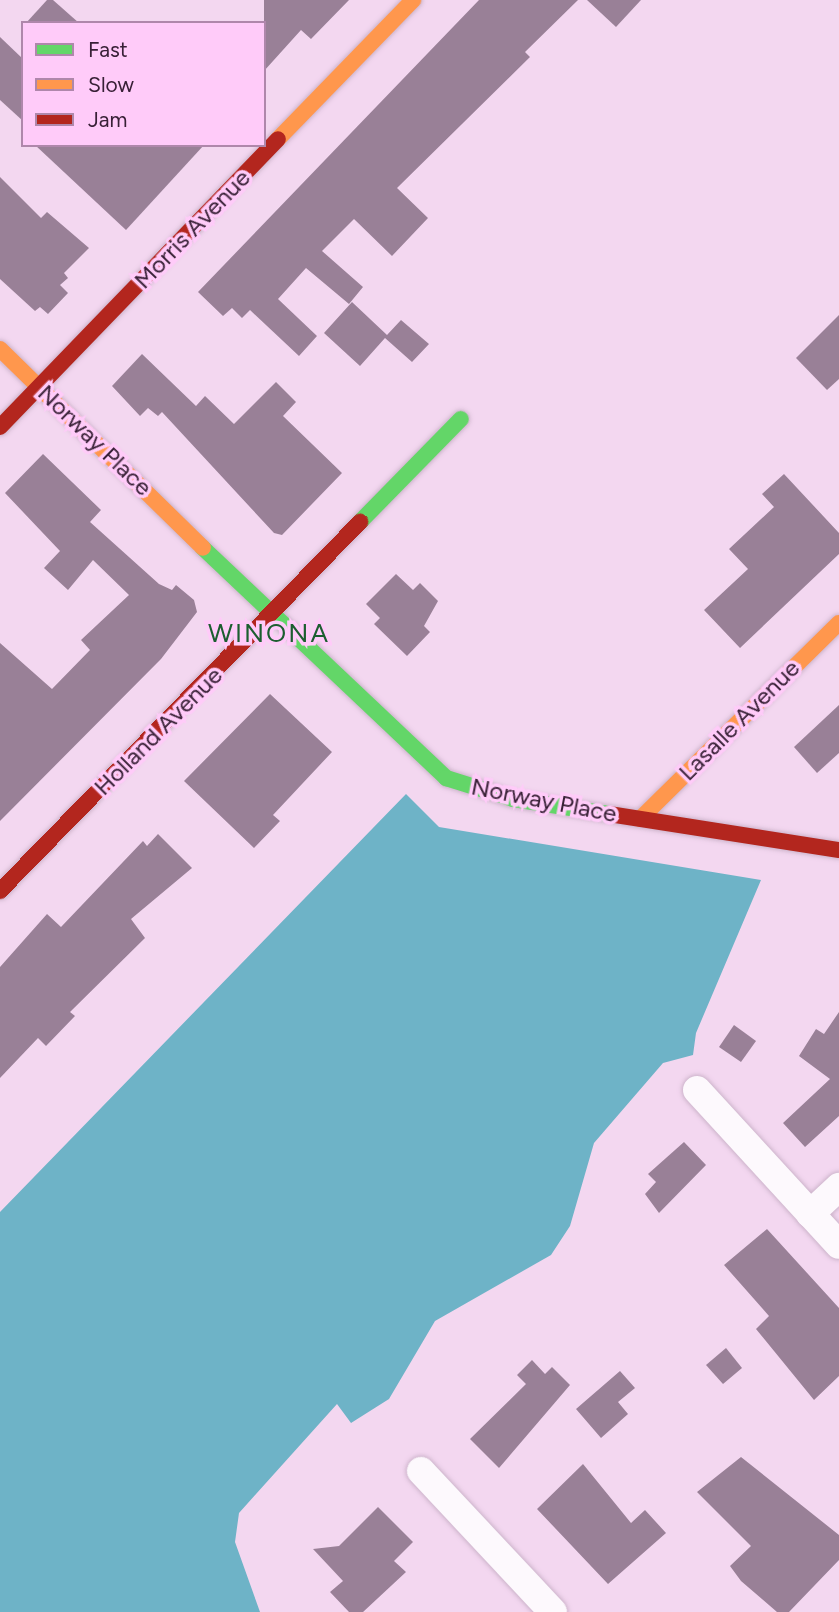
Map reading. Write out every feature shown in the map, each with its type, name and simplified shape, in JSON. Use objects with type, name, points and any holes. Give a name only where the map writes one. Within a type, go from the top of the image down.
[{"type":"street","name":"Morris Avenue","points":[[0,427],[413,0]]},
{"type":"street","name":"Norway Place","points":[[0,349],[275,613],[400,741],[446,778],[513,799],[839,849]]},
{"type":"street","name":"Holland Avenue","points":[[0,891],[275,613],[461,419]]},
{"type":"street","name":"Lasalle Avenue","points":[[640,819],[839,623]]},
{"type":"street","points":[[697,1090],[839,1245]]},
{"type":"street","points":[[810,1214],[839,1187]]},
{"type":"street","points":[[421,1471],[554,1612]]},
{"type":"water","points":[[406,794],[439,827],[761,880],[696,1033],[693,1055],[663,1063],[594,1143],[570,1226],[551,1255],[435,1321],[389,1399],[351,1423],[337,1404],[239,1513],[235,1542],[260,1612],[0,1612],[0,1212]]},
{"type":"building","points":[[47,0],[53,0],[77,21],[28,21]]},
{"type":"building","points":[[264,0],[349,0],[311,39],[301,30],[266,69]]},
{"type":"building","points":[[479,0],[578,0],[525,52],[530,57],[397,188],[428,218],[392,256],[354,219],[322,251],[363,287],[349,304],[306,268],[278,299],[317,336],[299,356],[250,310],[242,318],[232,308],[223,316],[198,292]]},
{"type":"building","points":[[587,0],[641,0],[616,27]]},
{"type":"building","points":[[0,37],[21,57],[21,119],[0,100]]},
{"type":"building","points":[[37,147],[202,147],[126,230]]},
{"type":"building","points":[[0,177],[41,218],[47,212],[89,248],[64,273],[68,278],[60,285],[68,293],[48,314],[40,307],[35,311],[0,279]]},
{"type":"building","points":[[352,302],[387,335],[401,320],[429,344],[412,362],[385,338],[360,366],[324,333]]},
{"type":"building","points":[[839,315],[839,379],[827,390],[796,358]]},
{"type":"building","points":[[142,354],[196,406],[205,396],[234,424],[276,382],[296,402],[283,416],[342,473],[282,535],[274,533],[162,412],[158,416],[148,408],[140,416],[112,386]]},
{"type":"building","points":[[43,454],[101,510],[90,522],[159,584],[172,590],[176,585],[194,600],[197,612],[161,659],[0,821],[0,643],[52,689],[90,650],[81,640],[129,595],[93,560],[68,590],[44,568],[60,551],[5,493]]},
{"type":"building","points":[[784,474],[839,533],[839,554],[740,648],[704,610],[748,569],[729,549],[774,507],[762,494]]},
{"type":"building","points":[[396,574],[413,590],[420,583],[438,601],[424,626],[430,632],[407,656],[374,624],[380,618],[366,604]]},
{"type":"building","points":[[270,694],[332,752],[273,815],[280,821],[254,848],[184,781]]},
{"type":"building","points":[[839,705],[839,753],[817,773],[794,747]]},
{"type":"building","points":[[158,834],[192,868],[131,919],[145,938],[70,1012],[75,1016],[46,1046],[38,1038],[0,1078],[0,967],[47,914],[61,927],[143,841],[147,846]]},
{"type":"building","points":[[839,1012],[839,1116],[805,1147],[783,1123],[830,1079],[799,1056],[816,1029],[824,1034]]},
{"type":"building","points":[[734,1025],[756,1041],[741,1062],[719,1047]]},
{"type":"building","points":[[684,1142],[706,1165],[659,1213],[645,1194],[656,1182],[648,1174]]},
{"type":"building","points":[[767,1229],[839,1308],[839,1376],[814,1400],[756,1329],[769,1316],[724,1265]]},
{"type":"building","points":[[726,1348],[742,1368],[723,1384],[706,1365]]},
{"type":"building","points":[[532,1360],[545,1374],[552,1367],[570,1385],[499,1468],[470,1439],[526,1384],[517,1375]]},
{"type":"building","points":[[620,1371],[635,1388],[618,1402],[628,1414],[601,1438],[576,1409]]},
{"type":"building","points":[[741,1457],[839,1535],[839,1560],[789,1612],[777,1612],[741,1581],[730,1566],[751,1546],[697,1492]]},
{"type":"building","points":[[583,1464],[631,1523],[645,1510],[666,1533],[608,1584],[537,1509]]},
{"type":"building","points":[[378,1507],[413,1542],[394,1561],[406,1572],[363,1612],[349,1612],[330,1592],[343,1581],[313,1549],[339,1546]]},
{"type":"traffic: fast","points":[[360,522],[461,419]]},
{"type":"traffic: fast","points":[[203,548],[446,778],[513,799],[609,814]]},
{"type":"traffic: slow","points":[[278,139],[413,0]]},
{"type":"traffic: slow","points":[[0,349],[203,548]]},
{"type":"traffic: slow","points":[[640,819],[839,623]]},
{"type":"traffic: jam","points":[[0,427],[278,139]]},
{"type":"traffic: jam","points":[[0,891],[360,522]]},
{"type":"traffic: jam","points":[[609,814],[839,850]]},
{"type":"district","name":"WINONA","points":[[269,634]]}]
